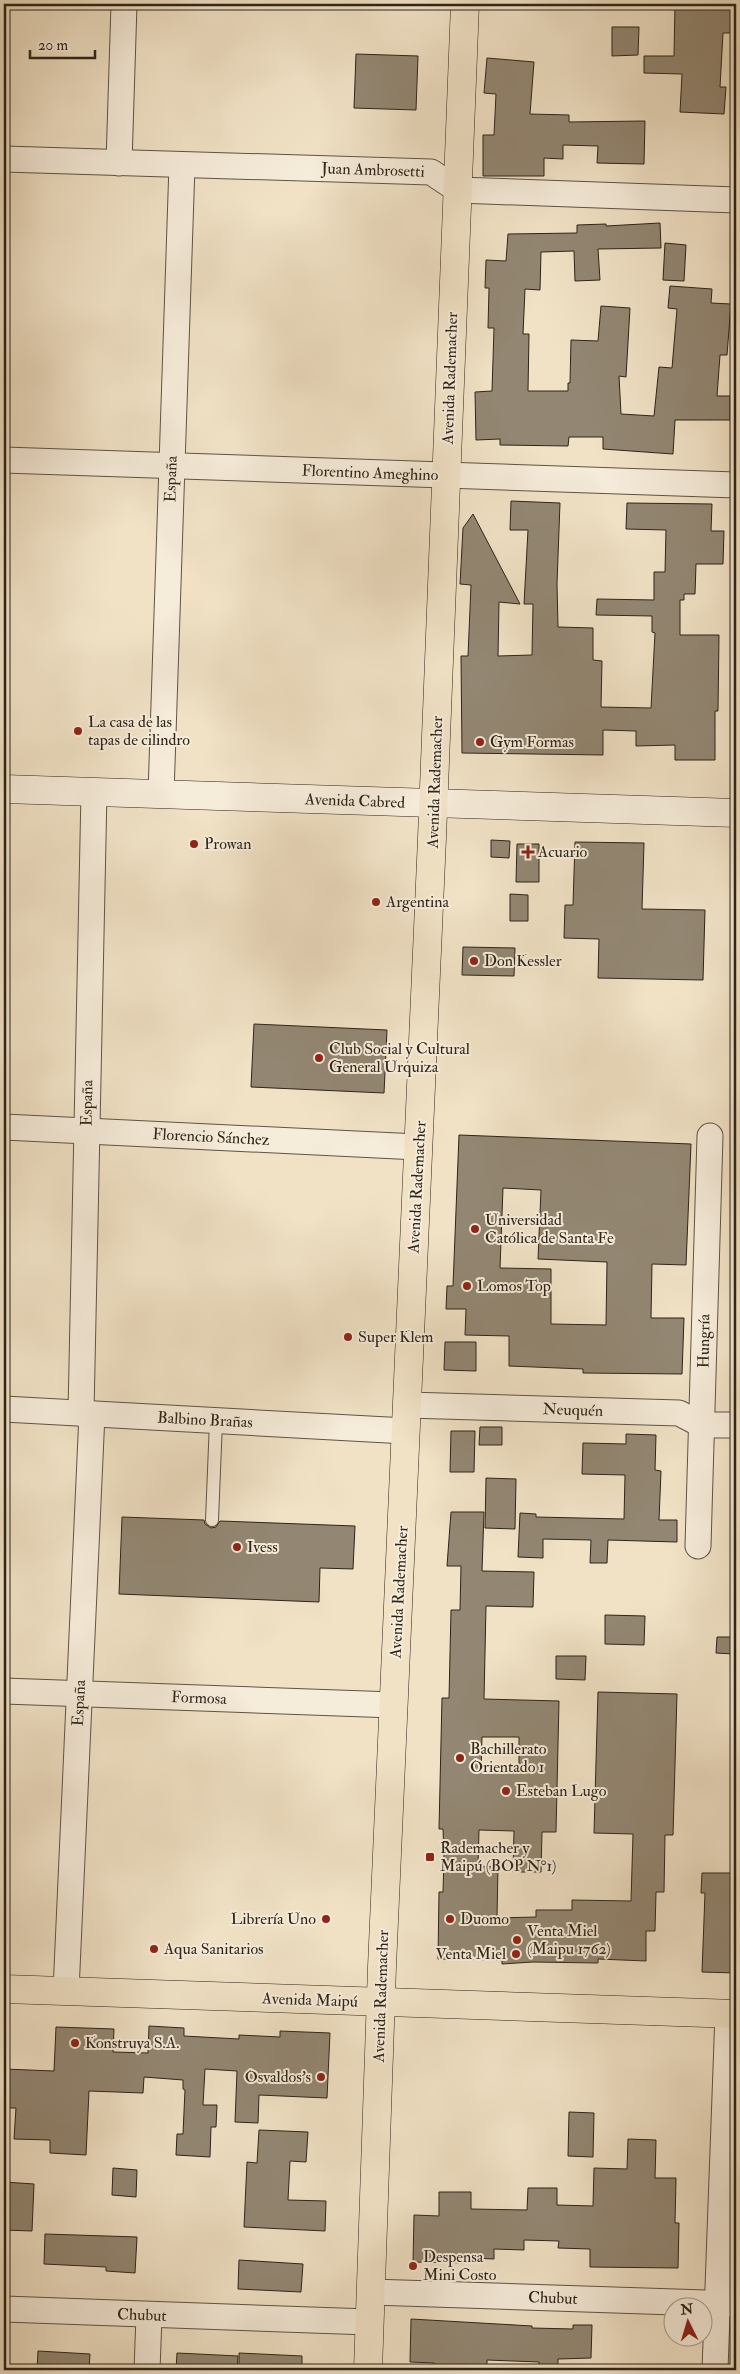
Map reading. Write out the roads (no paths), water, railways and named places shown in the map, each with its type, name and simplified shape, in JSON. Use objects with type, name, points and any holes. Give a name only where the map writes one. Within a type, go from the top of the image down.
[{"type":"main road","name":"Avenida Rademacher","points":[[368,2370],[380,2002],[434,803],[465,4]]},
{"type":"main road","name":"Avenida Cabred","points":[[4,789],[736,813]]},
{"type":"main road","name":"Avenida Maipú","points":[[4,1989],[732,2014]]},
{"type":"street","points":[[119,163],[124,4]]},
{"type":"street","name":"Juan Ambrosetti","points":[[4,159],[431,172],[458,190]]},
{"type":"street","name":"España","points":[[161,794],[182,165]]},
{"type":"street","points":[[458,190],[736,200]]},
{"type":"street","name":"Florentino Ameghino","points":[[4,460],[736,485]]},
{"type":"street","name":"España","points":[[66,1992],[79,1694],[86,1414],[87,1131],[94,792]]},
{"type":"street","name":"Florencio Sánchez","points":[[4,1127],[418,1147]]},
{"type":"street","name":"Hungría","points":[[698,1546],[710,1136]]},
{"type":"street","name":"Balbino Brañas","points":[[4,1409],[216,1421],[406,1418]]},
{"type":"street","name":"Neuquén","points":[[406,1418],[679,1413],[702,1425],[736,1425]]},
{"type":"street","name":"Formosa","points":[[4,1691],[394,1705]]},
{"type":"street","points":[[715,2370],[727,2304],[732,2014]]},
{"type":"street","name":"Chubut","points":[[370,2292],[727,2304]]},
{"type":"street","name":"Chubut","points":[[4,2309],[150,2316],[369,2322]]},
{"type":"street","points":[[147,2370],[150,2316]]},
{"type":"lane","points":[[212,1520],[216,1421]]},
{"type":"place","name":"La casa de las tapas de cilindro","points":[[78,731]]},
{"type":"place","name":"Gym Formas","points":[[480,742]]},
{"type":"place","name":"Prowan","points":[[194,844]]},
{"type":"place","name":"Acuario","points":[[528,852]]},
{"type":"place","name":"Argentina","points":[[376,902]]},
{"type":"place","name":"Don Kessler","points":[[474,961]]},
{"type":"place","name":"Club Social y Cultural General Urquiza","points":[[319,1058]]},
{"type":"place","name":"Universidad Católica de Santa Fe","points":[[475,1229]]},
{"type":"place","name":"Lomos Top","points":[[467,1286]]},
{"type":"place","name":"Super Klem","points":[[348,1337]]},
{"type":"place","name":"Ivess","points":[[237,1547]]},
{"type":"place","name":"Bachillerato Orientado 1","points":[[460,1758]]},
{"type":"place","name":"Esteban Lugo","points":[[506,1791]]},
{"type":"place","name":"Rademacher y Maipú (BOP N°1)","points":[[430,1857]]},
{"type":"place","name":"Librería Uno","points":[[326,1919]]},
{"type":"place","name":"Duomo","points":[[450,1919]]},
{"type":"place","name":"Venta Miel (Maipu 1762)","points":[[517,1940]]},
{"type":"place","name":"Aqua Sanitarios","points":[[154,1949]]},
{"type":"place","name":"Venta Miel","points":[[516,1954]]},
{"type":"place","name":"Konstruya S.A.","points":[[75,2043]]},
{"type":"place","name":"Osvaldos's","points":[[321,2077]]},
{"type":"place","name":"Despensa Mini Costo","points":[[413,2266]]}]
